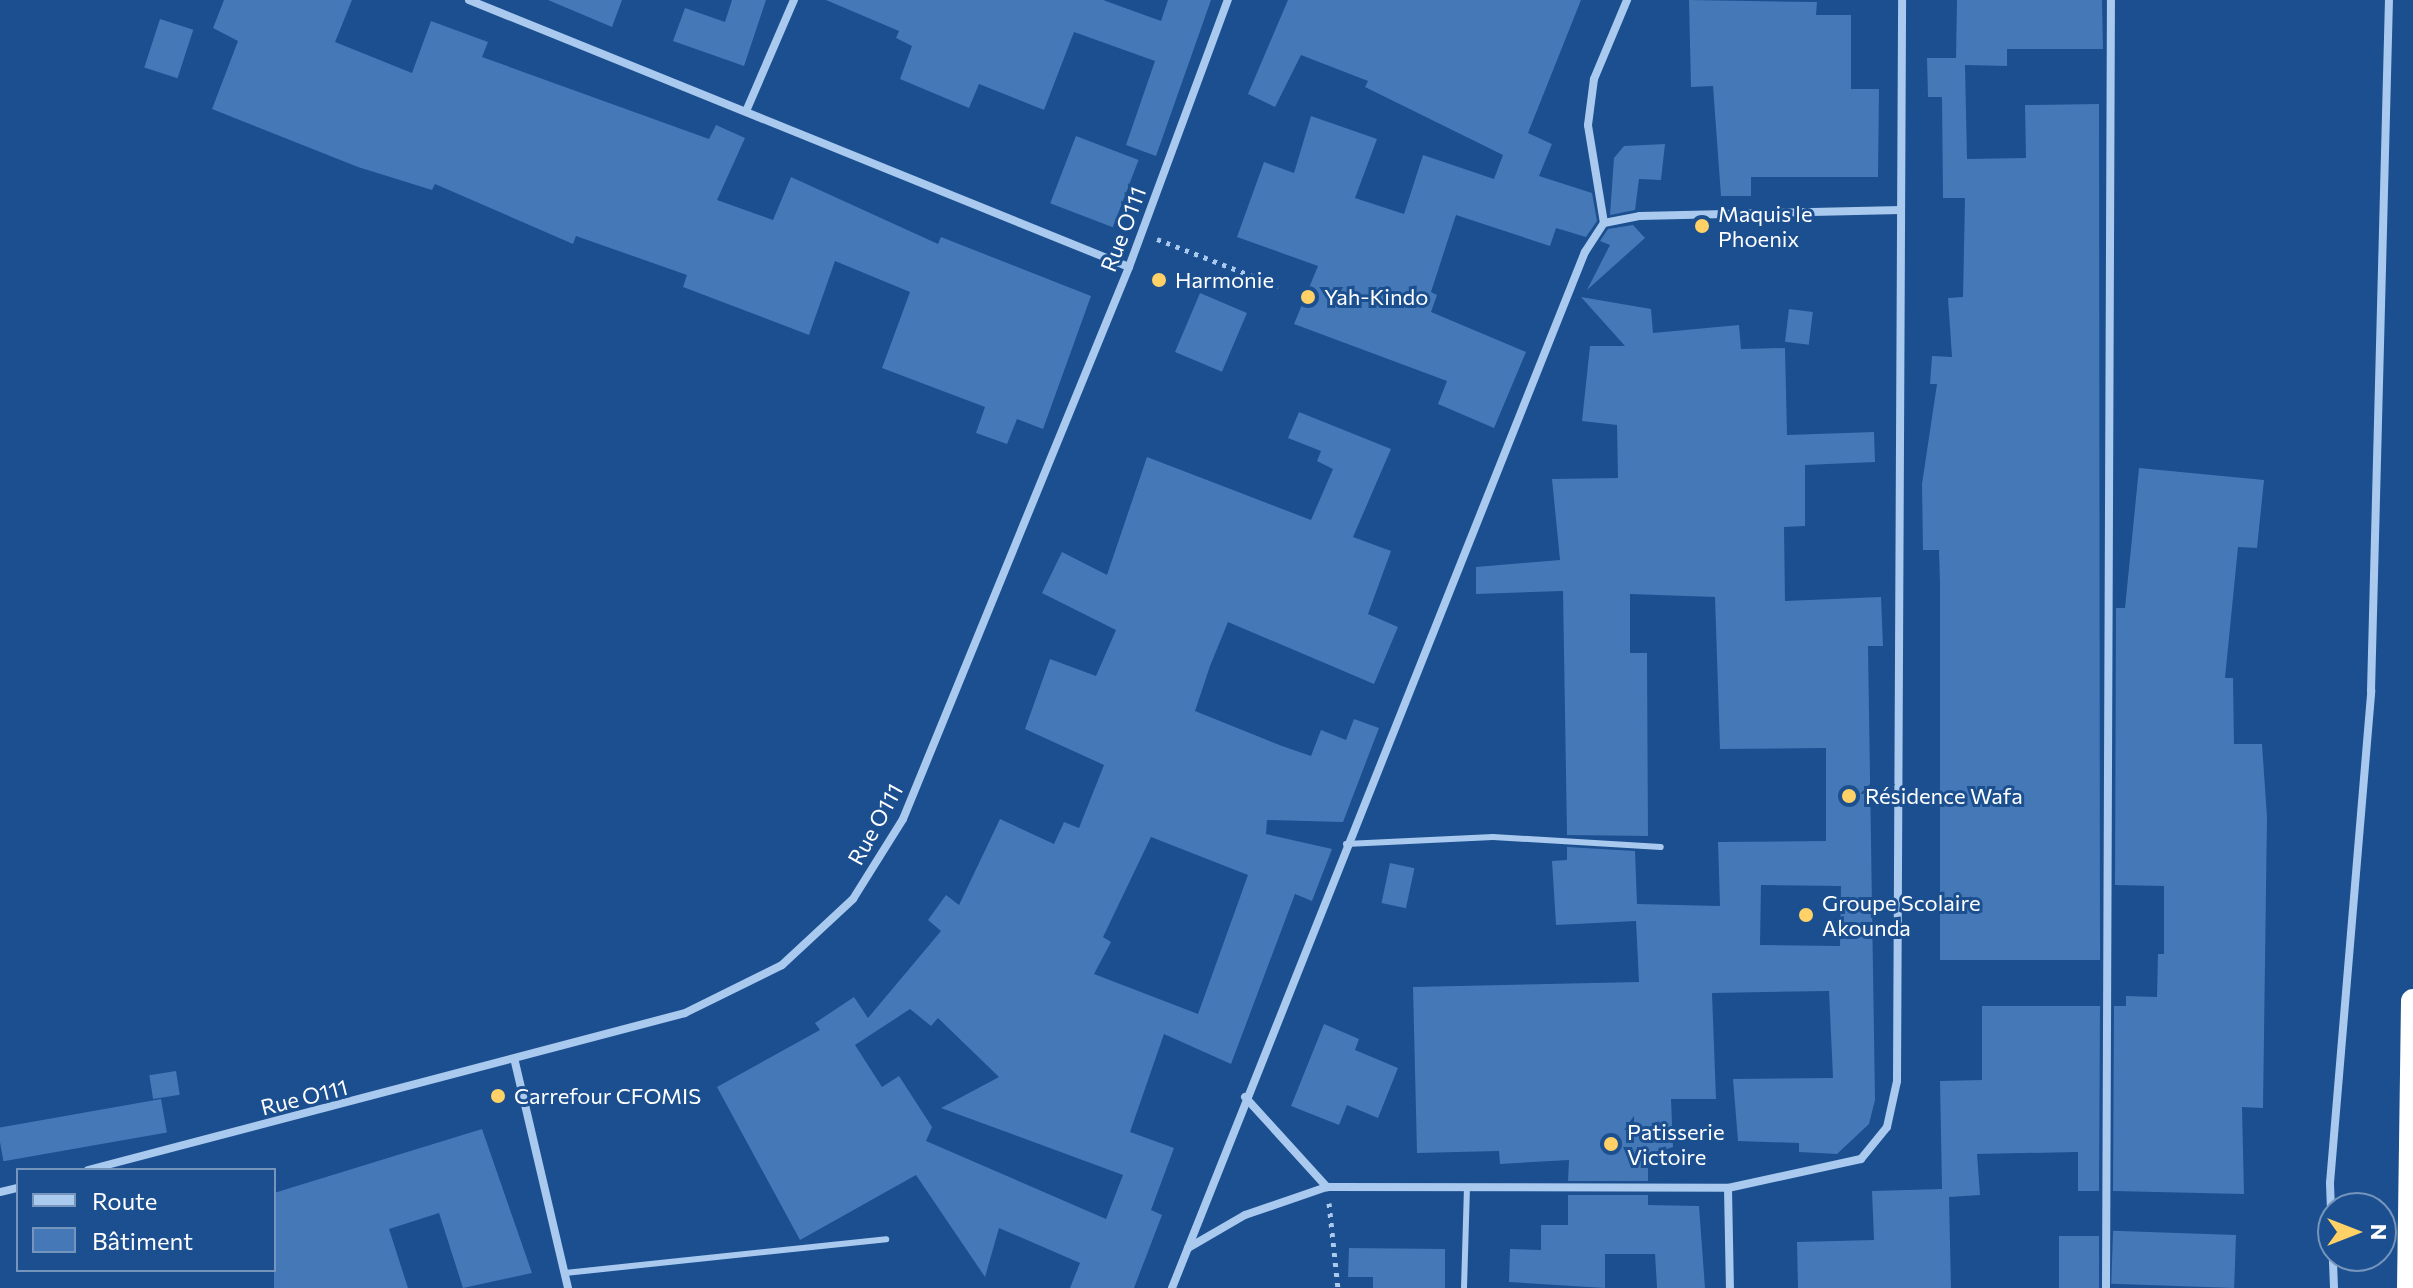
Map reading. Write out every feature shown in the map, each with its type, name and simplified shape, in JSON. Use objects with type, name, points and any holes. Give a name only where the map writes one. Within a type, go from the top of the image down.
[{"type":"highway","points":[[2409,1288],[2413,1001]]},
{"type":"street","points":[[469,0],[747,109],[1129,267]]},
{"type":"street","points":[[747,109],[794,0]]},
{"type":"street","name":"Rue O111","points":[[96,1168],[515,1062],[685,1013],[782,965],[853,899],[903,819],[1129,267],[1228,0]]},
{"type":"street","points":[[1172,1288],[1245,1097],[1585,252],[1604,223],[1588,125],[1594,79],[1627,0]]},
{"type":"street","points":[[1188,1248],[1245,1215],[1327,1187],[1728,1188],[1861,1159],[1887,1127],[1897,1081],[1902,0]]},
{"type":"street","points":[[2106,1288],[2111,0]]},
{"type":"street","points":[[2334,1288],[2330,1183],[2371,691],[2389,0]]},
{"type":"street","points":[[1604,223],[1901,210]]},
{"type":"street","points":[[515,1062],[566,1288]]},
{"type":"street","points":[[1245,1097],[1327,1187]]},
{"type":"street","points":[[1728,1188],[1730,1288]]},
{"type":"lane","points":[[1346,844],[1493,837],[1661,847]]},
{"type":"lane","points":[[1464,1288],[1467,1187]]},
{"type":"lane","points":[[565,1273],[886,1239]]},
{"type":"path","points":[[1141,233],[1278,286]]},
{"type":"path","points":[[1327,1187],[1338,1288]]},
{"type":"building","points":[[224,0],[352,0],[335,42],[412,73],[431,21],[488,42],[482,57],[709,139],[716,125],[745,138],[717,200],[773,220],[791,177],[938,244],[941,237],[1091,296],[1043,429],[1017,419],[1007,444],[976,433],[985,407],[882,368],[910,292],[835,261],[809,335],[683,287],[687,275],[576,236],[573,244],[435,184],[432,190],[358,167],[212,109],[238,41],[213,28]]},
{"type":"building","points":[[548,0],[622,0],[612,27]]},
{"type":"building","points":[[732,0],[766,0],[744,66],[673,41],[685,8],[725,22]]},
{"type":"building","points":[[826,0],[1103,0],[1161,21],[1168,0],[1211,0],[1156,156],[1126,145],[1155,61],[1074,32],[1044,110],[979,84],[969,108],[900,79],[912,46],[896,38],[899,31]]},
{"type":"building","points":[[1288,0],[1581,0],[1528,133],[1552,144],[1539,176],[1592,193],[1597,221],[1586,237],[1556,228],[1550,246],[1456,215],[1431,292],[1437,295],[1431,312],[1526,352],[1494,428],[1438,404],[1447,381],[1294,324],[1318,266],[1237,237],[1264,162],[1294,173],[1311,116],[1377,139],[1355,198],[1404,214],[1423,155],[1494,179],[1503,155],[1365,87],[1368,81],[1301,55],[1275,107],[1248,94]]},
{"type":"building","points":[[1689,0],[1817,2],[1816,15],[1851,15],[1851,89],[1879,89],[1878,177],[1751,177],[1751,196],[1721,196],[1713,86],[1691,87]]},
{"type":"building","points":[[1957,0],[2102,0],[2103,49],[2007,49],[2007,66],[1965,65],[1967,159],[2026,158],[2025,105],[2099,104],[2100,960],[1940,960],[1939,550],[1923,550],[1922,484],[1937,384],[1930,384],[1932,356],[1952,357],[1948,298],[1963,297],[1965,198],[1943,198],[1942,97],[1928,97],[1927,58],[1956,58]]},
{"type":"building","points":[[160,19],[193,30],[178,78],[144,68]]},
{"type":"building","points":[[1076,136],[1139,160],[1113,227],[1050,203]]},
{"type":"building","points":[[1665,144],[1661,180],[1639,179],[1635,210],[1610,215],[1614,158],[1624,146]]},
{"type":"building","points":[[1633,225],[1645,238],[1587,290],[1610,245],[1600,241],[1608,229]]},
{"type":"building","points":[[1200,293],[1247,313],[1222,372],[1175,352]]},
{"type":"building","points":[[1581,297],[1651,309],[1653,333],[1739,325],[1741,349],[1785,348],[1787,435],[1874,432],[1875,462],[1805,465],[1805,526],[1784,527],[1785,601],[1881,597],[1883,646],[1868,646],[1875,1100],[1869,1124],[1837,1154],[1799,1152],[1799,1143],[1738,1141],[1733,1079],[1833,1078],[1829,991],[1712,993],[1716,1099],[1671,1099],[1673,1147],[1648,1155],[1648,1181],[1568,1181],[1569,1160],[1500,1164],[1499,1151],[1417,1153],[1413,987],[1639,982],[1636,921],[1556,925],[1552,861],[1567,860],[1567,847],[1635,851],[1637,904],[1720,906],[1718,842],[1826,841],[1826,748],[1720,749],[1715,597],[1630,594],[1630,653],[1647,653],[1648,836],[1567,835],[1563,591],[1476,594],[1476,567],[1560,560],[1552,479],[1618,478],[1617,425],[1582,421],[1590,346],[1625,346]],"holes":[[[1761,885],[1841,886],[1840,946],[1760,945]]]},
{"type":"building","points":[[1789,309],[1813,312],[1809,345],[1785,342]]},
{"type":"building","points":[[1299,412],[1391,449],[1353,537],[1391,551],[1368,614],[1398,627],[1374,684],[1228,622],[1210,666],[1195,711],[1282,746],[1311,756],[1321,730],[1346,740],[1354,719],[1379,728],[1343,822],[1267,820],[1266,834],[1332,849],[1312,901],[1295,894],[1231,1064],[1164,1034],[1130,1132],[1174,1148],[1151,1210],[1162,1215],[1134,1288],[1070,1288],[1080,1263],[999,1228],[985,1277],[916,1175],[800,1240],[717,1087],[820,1030],[815,1023],[854,997],[868,1018],[941,931],[928,920],[946,895],[959,905],[1000,819],[1054,844],[1064,822],[1079,828],[1104,765],[1025,729],[1050,659],[1096,676],[1116,630],[1042,593],[1062,552],[1107,575],[1147,457],[1311,520],[1333,469],[1317,461],[1321,451],[1288,438]],"holes":[[[1151,837],[1248,875],[1198,1014],[1094,974],[1111,942],[1103,937]],[[910,1009],[931,1026],[938,1018],[999,1077],[941,1108],[1123,1175],[1106,1219],[926,1141],[932,1127],[899,1076],[882,1087],[855,1045]]]},
{"type":"building","points":[[2139,468],[2264,480],[2257,548],[2238,547],[2225,678],[2233,678],[2234,744],[2262,744],[2267,817],[2263,1108],[2242,1107],[2244,1194],[2113,1191],[2114,1006],[2126,1006],[2126,996],[2157,997],[2158,954],[2164,954],[2164,886],[2115,885],[2116,608],[2125,608]]},
{"type":"building","points":[[1390,863],[1414,868],[1406,908],[1381,903]]},
{"type":"building","points":[[1982,1006],[2100,1006],[2099,1191],[2078,1191],[2078,1152],[1977,1154],[1980,1195],[1949,1197],[1951,1288],[1798,1288],[1797,1242],[1874,1240],[1872,1191],[1942,1189],[1940,1081],[1982,1080]]},
{"type":"building","points":[[1324,1024],[1359,1039],[1355,1050],[1398,1068],[1378,1118],[1347,1105],[1339,1125],[1291,1106]]},
{"type":"building","points":[[176,1071],[180,1095],[153,1099],[149,1075]]},
{"type":"building","points":[[161,1099],[167,1132],[3,1161],[0,1127]]},
{"type":"building","points":[[482,1129],[532,1273],[463,1288],[439,1213],[389,1229],[408,1288],[274,1288],[276,1192]]},
{"type":"building","points":[[1568,1195],[1648,1195],[1648,1205],[1699,1206],[1705,1288],[1657,1288],[1655,1254],[1605,1254],[1605,1288],[1509,1282],[1510,1249],[1541,1250],[1541,1225],[1568,1225]]},
{"type":"building","points":[[2113,1231],[2236,1235],[2234,1288],[2111,1284]]},
{"type":"building","points":[[2059,1236],[2099,1236],[2099,1288],[2059,1288]]},
{"type":"building","points":[[1349,1248],[1445,1249],[1445,1288],[1373,1288],[1373,1277],[1348,1277]]},
{"type":"place","name":"Maquis le Phoenix","points":[[1702,226]]},
{"type":"place","name":"Harmonie","points":[[1159,280]]},
{"type":"place","name":"Yah-Kindo","points":[[1308,297]]},
{"type":"place","name":"Résidence Wafa","points":[[1849,796]]},
{"type":"place","name":"Groupe Scolaire Akounda","points":[[1806,915]]},
{"type":"place","name":"Carrefour CFOMIS","points":[[498,1096]]},
{"type":"place","name":"Patisserie Victoire","points":[[1611,1144]]}]
